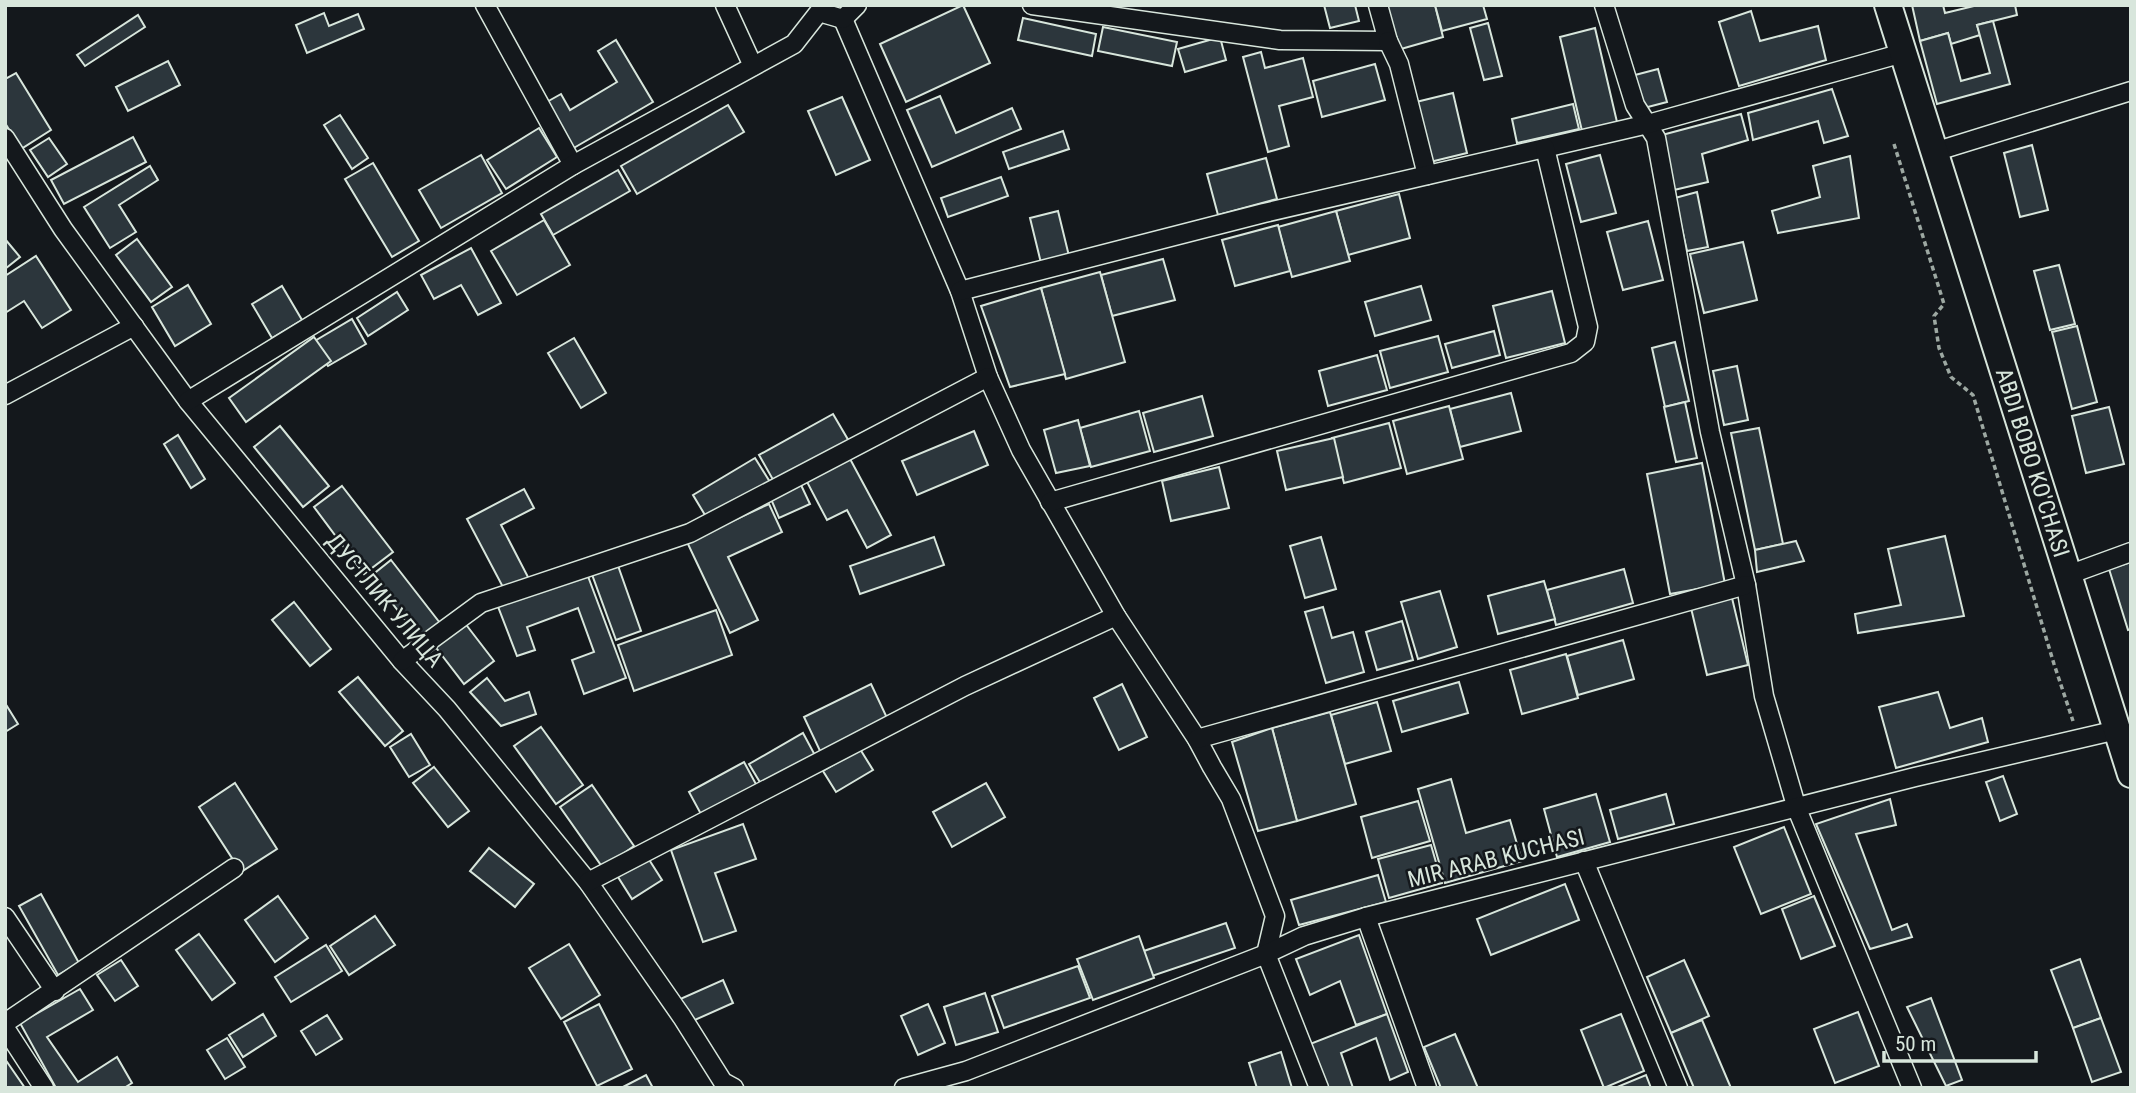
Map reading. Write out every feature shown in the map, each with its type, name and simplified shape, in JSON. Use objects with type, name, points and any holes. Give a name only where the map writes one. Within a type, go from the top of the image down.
[{"type":"main road","points":[[1888,5],[1934,152]]},
{"type":"main road","name":"ABDI BOBO KO'CHASI","points":[[1934,152],[2131,774]]},
{"type":"street","points":[[485,5],[573,165]]},
{"type":"street","points":[[725,5],[752,66]]},
{"type":"street","points":[[843,19],[857,5]]},
{"type":"street","points":[[1032,5],[1280,40],[1388,41]]},
{"type":"street","points":[[1378,5],[1388,41],[1399,64],[1427,175]]},
{"type":"street","points":[[1604,5],[1635,105],[1656,138],[1710,432],[1746,585],[1764,696],[1797,809],[1912,1088]]},
{"type":"street","points":[[188,401],[573,165],[793,44],[819,9],[843,19],[960,291],[988,377],[1021,450],[1116,616],[1197,739],[1231,799],[1275,916],[1266,954],[1319,1088]]},
{"type":"street","points":[[960,291],[1264,213],[1648,124],[1903,53]]},
{"type":"street","points":[[1934,152],[2131,91]]},
{"type":"street","name":"ДУСТЛИК УЛИЦА","points":[[5,138],[63,229],[188,401],[402,662],[447,709],[587,882],[682,1017],[723,1082],[734,1088]]},
{"type":"street","points":[[1050,502],[1571,353],[1585,342],[1588,327],[1545,148]]},
{"type":"street","points":[[5,395],[134,327]]},
{"type":"street","points":[[402,662],[481,603],[690,533],[988,377]]},
{"type":"street","points":[[2068,575],[2131,552]]},
{"type":"street","points":[[1197,739],[1746,585]]},
{"type":"street","points":[[587,882],[965,686],[1116,616]]},
{"type":"street","name":"MIR ARAB KUCHASI","points":[[904,1088],[966,1071],[1266,954],[1304,936],[1366,917],[1915,777],[2117,730]]},
{"type":"street","points":[[1584,861],[1678,1088]]},
{"type":"street","points":[[44,1088],[5,1026],[234,868]]},
{"type":"street","points":[[5,917],[55,991]]},
{"type":"street","points":[[1366,917],[1427,1088]]},
{"type":"path","points":[[1894,144],[1944,304],[1934,316],[1939,348],[1951,377],[1973,395],[2079,739]]},
{"type":"building","points":[[963,5],[990,63],[906,102],[880,44]]},
{"type":"building","points":[[1324,5],[1355,5],[1359,21],[1330,28]]},
{"type":"building","points":[[1381,5],[1435,5],[1443,37],[1394,51]]},
{"type":"building","points":[[1435,5],[1483,5],[1487,19],[1442,31]]},
{"type":"building","points":[[1912,5],[1943,5],[1945,13],[1978,5],[2015,5],[2017,15],[1977,25],[1980,35],[1951,44],[1948,33],[1920,41]]},
{"type":"building","points":[[1751,11],[1760,41],[1818,26],[1826,60],[1739,86],[1719,22]]},
{"type":"building","points":[[324,13],[329,26],[358,14],[364,29],[307,53],[296,25]]},
{"type":"building","points":[[138,15],[145,27],[85,66],[77,55]]},
{"type":"building","points":[[1023,18],[1096,34],[1092,56],[1018,40]]},
{"type":"building","points":[[1993,21],[2010,84],[1937,104],[1920,41],[1948,33],[1961,81],[1990,73],[1977,25]]},
{"type":"building","points":[[1488,23],[1502,76],[1484,80],[1470,28]]},
{"type":"building","points":[[1103,27],[1177,42],[1172,66],[1098,51]]},
{"type":"building","points":[[1595,28],[1617,122],[1582,131],[1560,37]]},
{"type":"building","points":[[1220,37],[1226,60],[1185,72],[1178,49]]},
{"type":"building","points":[[616,40],[653,102],[572,149],[545,103],[561,94],[570,110],[617,82],[598,51]]},
{"type":"building","points":[[1261,52],[1265,68],[1303,58],[1313,97],[1279,106],[1289,146],[1268,152],[1243,57]]},
{"type":"building","points":[[168,61],[180,85],[128,111],[116,87]]},
{"type":"building","points":[[1375,64],[1385,100],[1322,117],[1313,81]]},
{"type":"building","points":[[1658,69],[1667,102],[1644,108],[1635,75]]},
{"type":"building","points":[[16,73],[51,130],[21,149],[5,123],[5,79]]},
{"type":"building","points":[[1832,89],[1848,136],[1824,143],[1818,121],[1753,140],[1748,113]]},
{"type":"building","points":[[1453,93],[1467,153],[1430,162],[1416,102]]},
{"type":"building","points":[[940,96],[956,133],[1012,108],[1021,129],[932,167],[907,110]]},
{"type":"building","points":[[842,97],[870,160],[836,175],[808,111]]},
{"type":"building","points":[[1573,104],[1579,129],[1517,143],[1512,119]]},
{"type":"building","points":[[728,105],[744,132],[637,194],[621,166]]},
{"type":"building","points":[[1741,114],[1748,140],[1702,154],[1708,182],[1674,190],[1662,135]]},
{"type":"building","points":[[340,115],[368,158],[352,169],[324,125]]},
{"type":"building","points":[[539,128],[557,157],[506,189],[487,160]]},
{"type":"building","points":[[1063,131],[1069,149],[1009,169],[1003,152]]},
{"type":"building","points":[[133,137],[146,162],[64,204],[51,180]]},
{"type":"building","points":[[49,138],[67,164],[48,177],[30,150]]},
{"type":"building","points":[[2032,145],[2048,210],[2020,217],[2004,153]]},
{"type":"building","points":[[481,155],[502,193],[441,228],[419,190]]},
{"type":"building","points":[[1600,155],[1616,213],[1581,222],[1566,164]]},
{"type":"building","points":[[1850,156],[1859,218],[1778,233],[1772,211],[1820,197],[1813,166]]},
{"type":"building","points":[[1266,158],[1277,199],[1218,215],[1207,174]]},
{"type":"building","points":[[373,163],[419,241],[392,257],[345,179]]},
{"type":"building","points":[[150,166],[158,180],[119,205],[136,232],[110,248],[84,207]]},
{"type":"building","points":[[618,170],[630,191],[553,235],[541,214]]},
{"type":"building","points":[[1001,177],[1008,196],[948,217],[941,198]]},
{"type":"building","points":[[1697,192],[1708,247],[1687,251],[1675,198]]},
{"type":"building","points":[[1399,194],[1410,238],[1348,255],[1336,211]]},
{"type":"building","points":[[1058,211],[1069,256],[1041,263],[1030,218]]},
{"type":"building","points":[[1336,211],[1350,261],[1292,277],[1278,227]]},
{"type":"building","points":[[544,220],[570,265],[517,295],[491,251]]},
{"type":"building","points":[[1648,221],[1663,280],[1623,290],[1607,232]]},
{"type":"building","points":[[1278,225],[1290,271],[1235,286],[1222,240]]},
{"type":"building","points":[[5,239],[20,257],[5,269]]},
{"type":"building","points":[[137,239],[172,287],[151,302],[116,255]]},
{"type":"building","points":[[1743,242],[1757,300],[1704,313],[1690,254]]},
{"type":"building","points":[[471,248],[501,303],[478,315],[461,285],[434,299],[421,275]]},
{"type":"building","points":[[36,256],[71,310],[42,328],[24,301],[5,313],[5,276]]},
{"type":"building","points":[[1163,259],[1175,300],[1112,316],[1101,275]]},
{"type":"building","points":[[2059,265],[2075,324],[2050,330],[2034,271]]},
{"type":"building","points":[[1100,272],[1125,362],[1066,379],[1041,288]]},
{"type":"building","points":[[188,285],[211,324],[175,346],[152,307]]},
{"type":"building","points":[[282,286],[302,320],[272,338],[252,304]]},
{"type":"building","points":[[1421,286],[1431,320],[1375,336],[1365,302]]},
{"type":"building","points":[[1041,288],[1065,374],[1010,387],[981,306]]},
{"type":"building","points":[[1552,291],[1565,343],[1506,358],[1493,306]]},
{"type":"building","points":[[397,292],[408,310],[368,336],[357,318]]},
{"type":"building","points":[[352,319],[366,344],[328,366],[313,342]]},
{"type":"building","points":[[2077,326],[2097,402],[2072,409],[2052,332]]},
{"type":"building","points":[[1494,331],[1500,355],[1452,368],[1445,344]]},
{"type":"building","points":[[1438,336],[1448,372],[1390,388],[1380,351]]},
{"type":"building","points":[[314,337],[331,361],[246,422],[229,398]]},
{"type":"building","points":[[574,338],[606,393],[581,408],[548,353]]},
{"type":"building","points":[[1675,342],[1689,401],[1665,407],[1652,348]]},
{"type":"building","points":[[1377,355],[1387,390],[1328,406],[1319,371]]},
{"type":"building","points":[[1737,366],[1748,420],[1724,425],[1713,371]]},
{"type":"building","points":[[1511,393],[1521,431],[1460,447],[1450,409]]},
{"type":"building","points":[[1202,396],[1213,436],[1154,452],[1143,413]]},
{"type":"building","points":[[1685,402],[1697,458],[1676,462],[1664,407]]},
{"type":"building","points":[[1449,406],[1463,459],[1407,474],[1393,421]]},
{"type":"building","points":[[2109,407],[2124,464],[2086,473],[2072,416]]},
{"type":"building","points":[[1139,411],[1150,451],[1091,467],[1080,428]]},
{"type":"building","points":[[833,414],[850,443],[776,485],[759,455]]},
{"type":"building","points":[[1078,420],[1090,466],[1056,473],[1044,430]]},
{"type":"building","points":[[1389,423],[1401,468],[1344,483],[1332,438]]},
{"type":"building","points":[[280,426],[329,486],[303,507],[254,447]]},
{"type":"building","points":[[1759,428],[1783,544],[1755,550],[1731,433]]},
{"type":"building","points":[[974,431],[988,465],[917,495],[902,461]]},
{"type":"building","points":[[178,435],[205,479],[191,488],[164,444]]},
{"type":"building","points":[[1334,438],[1343,477],[1286,490],[1277,451]]},
{"type":"building","points":[[849,457],[891,535],[867,548],[847,510],[827,520],[806,480]]},
{"type":"building","points":[[755,458],[770,482],[708,520],[693,495]]},
{"type":"building","points":[[1702,463],[1725,584],[1670,594],[1647,474]]},
{"type":"building","points":[[1219,467],[1229,508],[1171,521],[1162,481]]},
{"type":"building","points":[[801,485],[810,504],[779,518],[771,499]]},
{"type":"building","points":[[342,486],[393,552],[364,574],[314,507]]},
{"type":"building","points":[[524,489],[534,508],[501,525],[529,579],[505,591],[467,519]]},
{"type":"building","points":[[769,504],[782,532],[728,557],[758,620],[730,633],[687,542]]},
{"type":"building","points":[[1945,536],[1964,616],[1858,633],[1855,614],[1901,605],[1888,549]]},
{"type":"building","points":[[934,537],[944,565],[860,594],[850,566]]},
{"type":"building","points":[[1321,537],[1336,589],[1305,598],[1290,546]]},
{"type":"building","points":[[1796,541],[1804,561],[1757,572],[1755,550]]},
{"type":"building","points":[[391,560],[440,623],[420,639],[371,576]]},
{"type":"building","points":[[616,560],[641,631],[616,640],[590,569]]},
{"type":"building","points":[[2131,562],[2131,629],[2128,630],[2109,569]]},
{"type":"building","points":[[1624,569],[1633,603],[1556,625],[1547,590]]},
{"type":"building","points":[[586,571],[626,678],[584,694],[572,660],[594,652],[578,608],[527,627],[535,650],[517,656],[497,604]]},
{"type":"building","points":[[1544,581],[1555,619],[1498,634],[1488,596]]},
{"type":"building","points":[[1440,591],[1457,647],[1418,659],[1401,602]]},
{"type":"building","points":[[1732,598],[1748,665],[1707,675],[1691,608]]},
{"type":"building","points":[[294,602],[331,649],[310,666],[272,620]]},
{"type":"building","points":[[1323,607],[1332,638],[1353,632],[1364,672],[1326,683],[1305,612]]},
{"type":"building","points":[[716,610],[732,655],[634,691],[618,645]]},
{"type":"building","points":[[1402,621],[1413,660],[1377,670],[1366,632]]},
{"type":"building","points":[[464,622],[494,661],[464,684],[434,645]]},
{"type":"building","points":[[1623,640],[1634,679],[1578,695],[1567,656]]},
{"type":"building","points":[[1566,654],[1578,698],[1522,714],[1510,670]]},
{"type":"building","points":[[358,677],[403,731],[385,746],[339,692]]},
{"type":"building","points":[[487,678],[505,701],[529,692],[536,714],[501,726],[470,692]]},
{"type":"building","points":[[1459,682],[1468,713],[1402,732],[1393,701]]},
{"type":"building","points":[[871,684],[888,720],[821,753],[804,717]]},
{"type":"building","points":[[1122,684],[1147,737],[1119,750],[1094,698]]},
{"type":"building","points":[[1938,692],[1950,728],[1982,718],[1988,742],[1896,768],[1879,707]]},
{"type":"building","points":[[1377,702],[1391,751],[1345,764],[1331,715]]},
{"type":"building","points":[[5,703],[18,724],[5,732]]},
{"type":"building","points":[[1330,712],[1356,804],[1297,821],[1272,728]]},
{"type":"building","points":[[541,727],[583,785],[556,804],[514,746]]},
{"type":"building","points":[[1272,728],[1297,821],[1258,831],[1232,742]]},
{"type":"building","points":[[803,733],[817,759],[764,789],[749,764]]},
{"type":"building","points":[[411,734],[430,765],[409,777],[390,747]]},
{"type":"building","points":[[860,749],[873,770],[836,792],[823,771]]},
{"type":"building","points":[[744,762],[757,786],[702,816],[689,792]]},
{"type":"building","points":[[434,767],[469,811],[448,827],[413,783]]},
{"type":"building","points":[[2003,776],[2017,814],[2000,821],[1986,782]]},
{"type":"building","points":[[1451,779],[1466,833],[1510,820],[1522,861],[1445,883],[1418,789]]},
{"type":"building","points":[[235,783],[277,849],[241,872],[199,807]]},
{"type":"building","points":[[986,783],[1005,817],[952,847],[933,812]]},
{"type":"building","points":[[592,785],[634,846],[603,868],[560,807]]},
{"type":"building","points":[[1596,794],[1610,842],[1557,857],[1544,809]]},
{"type":"building","points":[[1666,794],[1674,824],[1618,839],[1610,810]]},
{"type":"building","points":[[1890,799],[1896,825],[1856,834],[1892,930],[1907,924],[1912,937],[1870,949],[1816,824]]},
{"type":"building","points":[[1418,801],[1430,841],[1372,858],[1361,817]]},
{"type":"building","points":[[743,824],[756,859],[715,873],[736,931],[703,942],[671,850]]},
{"type":"building","points":[[1784,827],[1811,894],[1761,914],[1734,847]]},
{"type":"building","points":[[1431,845],[1442,883],[1389,898],[1378,859]]},
{"type":"building","points":[[489,848],[534,884],[515,907],[470,871]]},
{"type":"building","points":[[648,858],[662,880],[632,899],[618,877]]},
{"type":"building","points":[[1378,875],[1386,902],[1299,925],[1291,900]]},
{"type":"building","points":[[1565,884],[1579,920],[1491,955],[1477,919]]},
{"type":"building","points":[[41,894],[79,963],[58,975],[19,906]]},
{"type":"building","points":[[278,896],[308,938],[275,962],[245,920]]},
{"type":"building","points":[[1814,896],[1835,946],[1801,959],[1782,909]]},
{"type":"building","points":[[375,916],[395,945],[349,975],[330,946]]},
{"type":"building","points":[[1226,923],[1235,948],[1149,977],[1141,952]]},
{"type":"building","points":[[199,934],[235,983],[212,1000],[176,950]]},
{"type":"building","points":[[1359,935],[1387,1014],[1356,1025],[1340,981],[1310,995],[1296,959]]},
{"type":"building","points":[[1139,936],[1154,978],[1093,1000],[1077,959]]},
{"type":"building","points":[[569,944],[600,995],[561,1019],[529,968]]},
{"type":"building","points":[[326,945],[342,971],[291,1002],[275,977]]},
{"type":"building","points":[[2080,959],[2101,1018],[2073,1028],[2051,970]]},
{"type":"building","points":[[121,960],[138,986],[115,1001],[97,975]]},
{"type":"building","points":[[1684,960],[1709,1016],[1671,1033],[1647,977]]},
{"type":"building","points":[[1078,966],[1090,998],[1004,1028],[992,996]]},
{"type":"building","points":[[723,980],[733,1003],[688,1023],[678,1000]]},
{"type":"building","points":[[80,989],[93,1010],[47,1037],[78,1082],[117,1057],[132,1083],[124,1088],[56,1088],[20,1023]]},
{"type":"building","points":[[985,993],[998,1032],[956,1045],[944,1007]]},
{"type":"building","points":[[1931,998],[1962,1080],[1946,1086],[1907,1007]]},
{"type":"building","points":[[599,1004],[632,1069],[597,1086],[564,1022]]},
{"type":"building","points":[[928,1004],[945,1043],[918,1055],[901,1016]]},
{"type":"building","points":[[1858,1012],[1879,1066],[1835,1083],[1814,1029]]},
{"type":"building","points":[[263,1014],[276,1036],[243,1057],[229,1035]]},
{"type":"building","points":[[1387,1014],[1408,1072],[1390,1080],[1376,1038],[1341,1053],[1353,1088],[1327,1088],[1310,1044]]},
{"type":"building","points":[[1621,1014],[1644,1071],[1604,1088],[1581,1030]]},
{"type":"building","points":[[327,1015],[342,1039],[316,1055],[301,1031]]},
{"type":"building","points":[[2101,1018],[2121,1072],[2092,1082],[2073,1028]]},
{"type":"building","points":[[1702,1020],[1731,1088],[1694,1088],[1671,1033]]},
{"type":"building","points":[[1455,1034],[1478,1088],[1441,1088],[1424,1047]]},
{"type":"building","points":[[227,1038],[245,1067],[225,1079],[207,1050]]},
{"type":"building","points":[[1281,1052],[1292,1088],[1257,1088],[1249,1063]]},
{"type":"building","points":[[5,1059],[25,1088],[5,1088]]},
{"type":"building","points":[[646,1075],[653,1088],[621,1088]]},
{"type":"building","points":[[1646,1075],[1651,1088],[1617,1087]]}]
